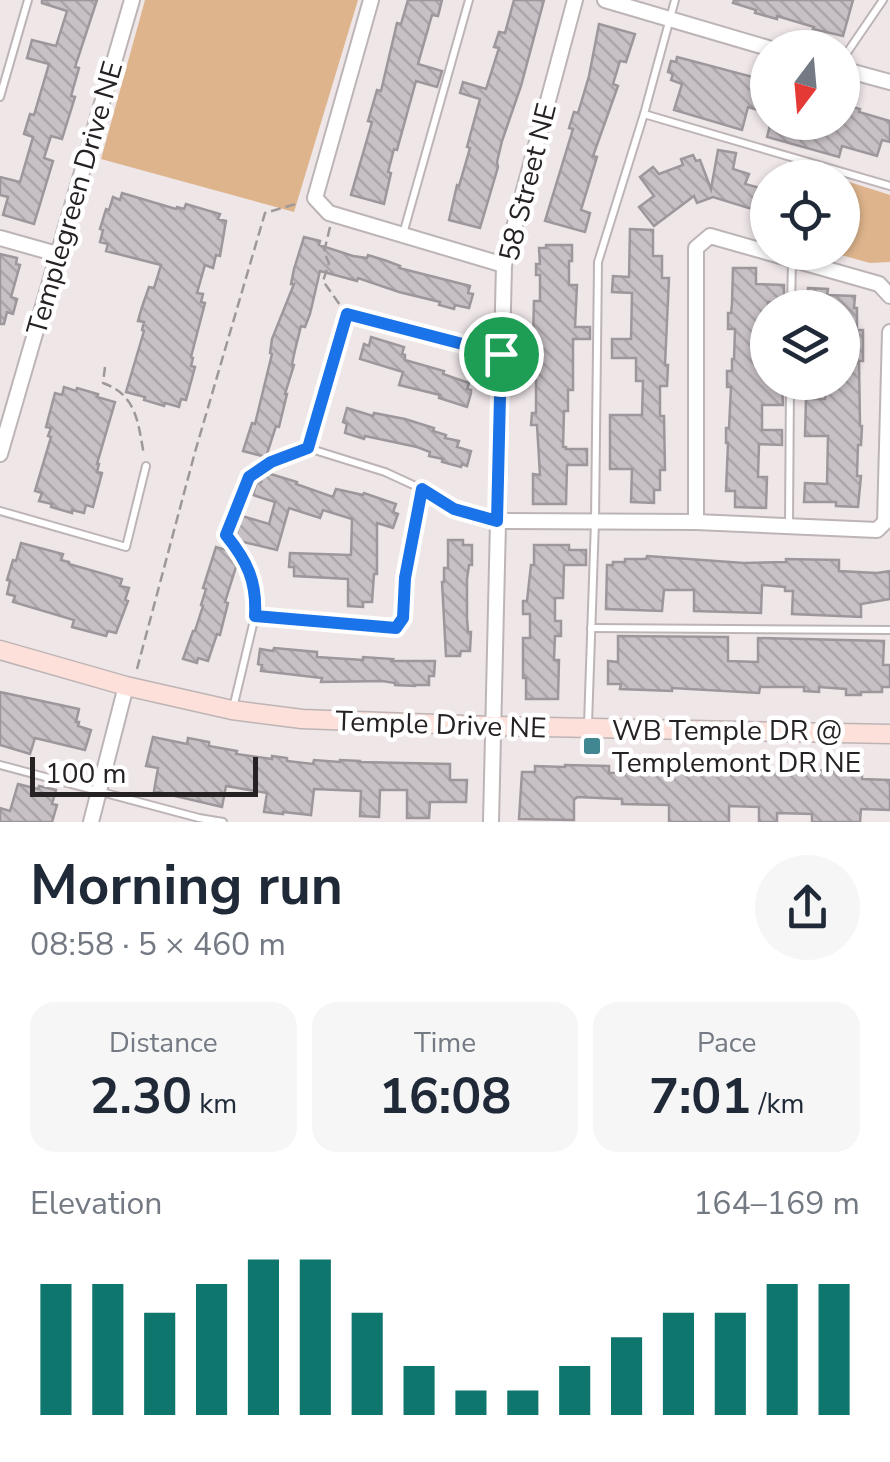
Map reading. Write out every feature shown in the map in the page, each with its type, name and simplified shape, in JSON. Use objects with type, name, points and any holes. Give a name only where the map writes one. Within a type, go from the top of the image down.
[{"type":"street","name":"Templegreen Drive NE","points":[[0,454],[132,0]]},
{"type":"street","points":[[371,0],[315,198],[329,213],[504,265]]},
{"type":"street","name":"58 Street NE","points":[[491,822],[504,265],[574,0]]},
{"type":"street","points":[[604,0],[750,43]]},
{"type":"street","points":[[860,74],[890,82]]},
{"type":"street","points":[[696,522],[696,248],[710,236],[750,248]]},
{"type":"street","points":[[0,238],[57,254]]},
{"type":"street","points":[[828,270],[879,284],[890,296]]},
{"type":"street","points":[[497,521],[696,522],[877,530],[885,522],[890,332]]},
{"type":"street","name":"Temple Drive NE","points":[[0,650],[126,686],[232,710],[302,720],[890,734]]},
{"type":"street","points":[[91,822],[126,686]]},
{"type":"lane","points":[[0,97],[28,0]]},
{"type":"lane","points":[[402,235],[469,0]]},
{"type":"lane","points":[[588,728],[598,262],[675,0]]},
{"type":"lane","points":[[860,34],[883,0]]},
{"type":"lane","points":[[644,114],[890,186]]},
{"type":"lane","points":[[497,521],[454,509],[385,472],[308,448],[347,314],[501,354]]},
{"type":"lane","points":[[789,526],[790,400]]},
{"type":"lane","points":[[0,511],[126,547],[146,466]]},
{"type":"lane","points":[[255,616],[396,628],[403,618],[405,578],[422,489]]},
{"type":"lane","points":[[232,710],[256,598]]},
{"type":"lane","points":[[591,628],[890,630]]},
{"type":"lane","points":[[0,765],[199,820],[223,822]]},
{"type":"path","points":[[138,670],[264,212],[315,198]]},
{"type":"path","points":[[331,226],[324,252],[329,263],[323,282],[347,314]]},
{"type":"path","points":[[105,367],[103,383],[118,388],[134,410],[146,466]]},
{"type":"path","points":[[256,598],[245,558],[226,535],[249,477],[271,462],[308,448]]},
{"type":"shaded area","points":[[145,0],[358,0],[294,212],[101,159]]},
{"type":"shaded area","points":[[860,185],[890,195],[890,262],[860,260]]},
{"type":"building","points":[[42,0],[97,0],[75,67],[79,68],[71,96],[75,97],[62,139],[51,136],[44,158],[53,161],[34,224],[3,215],[8,197],[0,195],[0,177],[20,182],[33,137],[24,134],[30,114],[34,115],[49,64],[27,58],[32,40],[56,46],[67,11]]},
{"type":"building","points":[[408,0],[442,0],[438,16],[432,15],[418,64],[442,71],[437,87],[416,81],[388,172],[391,173],[384,204],[351,195],[377,90],[381,91],[397,23],[401,24]]},
{"type":"building","points":[[514,0],[544,0],[480,228],[449,220],[480,99],[460,93],[463,82],[486,89],[499,48],[494,47],[499,32],[505,33]]},
{"type":"building","points":[[853,0],[845,30],[813,29],[733,3]]},
{"type":"building","points":[[599,24],[635,34],[626,62],[620,61],[613,84],[618,86],[593,156],[597,157],[581,210],[590,213],[585,232],[545,221],[573,129],[569,128],[574,112],[578,113],[589,76]]},
{"type":"building","points":[[677,57],[750,76],[750,108],[742,130],[674,110],[682,84],[671,80],[673,74],[668,72],[671,61],[676,62]]},
{"type":"building","points":[[860,112],[890,121],[890,142],[882,140],[877,156],[842,146],[839,157],[778,140],[860,140]]},
{"type":"building","points":[[718,150],[736,153],[733,169],[749,174],[745,184],[750,185],[750,208],[713,197],[697,203],[694,196],[654,226],[639,207],[654,196],[640,177],[653,167],[659,174],[683,165],[681,159],[693,155],[696,161],[700,160],[711,189]]},
{"type":"building","points":[[122,193],[176,209],[184,209],[186,204],[220,214],[218,219],[226,221],[220,256],[216,255],[213,268],[205,265],[197,293],[203,294],[201,302],[205,303],[191,357],[191,366],[195,367],[186,400],[181,399],[179,407],[165,403],[164,406],[126,392],[144,331],[144,322],[138,321],[161,265],[106,251],[108,244],[100,242],[106,209],[109,210],[113,197],[120,200]]},
{"type":"building","points":[[630,229],[653,230],[653,256],[662,256],[662,278],[669,278],[667,386],[660,386],[665,470],[660,470],[660,490],[654,490],[654,503],[631,502],[632,469],[610,469],[610,415],[642,415],[643,381],[636,381],[636,358],[612,358],[612,339],[631,339],[632,293],[612,292],[613,276],[629,277]]},
{"type":"building","points":[[304,237],[353,256],[368,255],[399,268],[470,286],[468,293],[473,294],[469,308],[455,305],[454,309],[358,278],[357,281],[320,271],[310,314],[305,327],[301,326],[279,427],[276,426],[266,457],[243,451],[252,423],[255,424],[272,339],[294,284],[294,269]]},
{"type":"building","points":[[572,245],[569,285],[577,285],[575,327],[590,327],[590,339],[573,339],[573,390],[568,390],[568,411],[564,411],[563,447],[587,449],[587,465],[567,465],[566,504],[533,504],[533,474],[540,475],[537,425],[531,425],[532,413],[536,413],[536,375],[532,375],[534,301],[540,301],[540,275],[536,275],[539,248]]},
{"type":"building","points":[[0,254],[17,258],[16,264],[20,265],[11,297],[17,299],[13,314],[7,312],[4,324],[0,324]]},
{"type":"building","points":[[733,268],[756,270],[756,284],[784,285],[784,290],[750,290],[750,400],[783,400],[783,405],[762,405],[762,430],[782,430],[782,445],[759,444],[758,477],[767,477],[766,508],[735,507],[735,491],[726,491],[726,428],[731,387],[727,387],[727,371],[732,371],[735,329],[728,329]]},
{"type":"building","points":[[860,330],[863,330],[860,361]]},
{"type":"building","points":[[371,337],[404,347],[405,360],[469,383],[467,407],[439,398],[440,395],[399,385],[403,372],[360,359],[364,344],[369,346]]},
{"type":"building","points":[[64,387],[115,402],[97,464],[97,472],[102,473],[93,507],[86,505],[84,513],[51,507],[52,504],[39,501],[42,493],[35,491],[51,437],[51,428],[46,427],[55,393],[62,395]]},
{"type":"building","points":[[806,400],[860,400],[858,507],[804,502],[805,483],[827,484],[828,436],[805,436]]},
{"type":"building","points":[[347,408],[434,428],[445,438],[459,441],[457,447],[471,451],[467,466],[442,462],[443,459],[429,456],[430,452],[417,447],[345,433]]},
{"type":"building","points":[[264,472],[333,497],[336,489],[396,504],[393,512],[398,514],[393,528],[377,523],[377,574],[372,602],[363,602],[363,607],[348,606],[348,579],[294,576],[294,567],[289,567],[290,553],[351,555],[352,519],[323,510],[320,518],[289,508],[277,550],[235,540],[242,516],[269,524],[275,502],[253,495]]},
{"type":"building","points":[[448,540],[463,540],[463,545],[472,545],[467,579],[470,651],[461,651],[460,656],[446,656],[442,582],[444,568],[448,568]]},
{"type":"building","points":[[21,543],[63,554],[61,560],[69,564],[122,579],[120,586],[129,588],[125,600],[128,601],[116,633],[108,631],[106,636],[72,627],[74,620],[13,602],[15,596],[7,594],[7,580]]},
{"type":"building","points":[[534,545],[569,545],[569,550],[586,550],[586,565],[564,565],[563,598],[555,598],[555,621],[561,621],[561,636],[555,636],[554,660],[559,660],[558,699],[526,699],[523,638],[530,638],[530,614],[523,614],[523,601],[527,601]]},
{"type":"building","points":[[216,547],[240,554],[225,602],[228,603],[220,635],[217,634],[208,661],[198,658],[197,663],[183,659],[203,606],[203,588]]},
{"type":"building","points":[[647,556],[744,563],[839,560],[839,571],[890,571],[890,599],[861,604],[861,617],[792,614],[793,591],[762,585],[761,613],[694,611],[694,590],[664,590],[662,611],[606,609],[607,565]]},
{"type":"building","points":[[618,636],[728,637],[728,661],[758,662],[758,638],[884,641],[883,665],[890,665],[890,687],[861,695],[846,695],[846,689],[819,687],[819,692],[804,691],[804,687],[760,687],[759,693],[620,689],[621,684],[608,684],[608,661],[618,662]]},
{"type":"building","points":[[260,649],[317,652],[317,657],[435,661],[434,676],[429,676],[429,685],[415,686],[382,681],[321,682],[322,678],[261,671]]},
{"type":"building","points":[[0,692],[79,709],[78,726],[91,730],[85,750],[35,738],[30,754],[0,745]]},
{"type":"building","points":[[153,737],[187,744],[188,738],[237,751],[236,754],[313,764],[314,760],[340,760],[450,764],[450,780],[467,780],[466,802],[430,802],[429,818],[407,818],[407,790],[380,790],[379,817],[360,816],[361,791],[314,789],[311,815],[283,814],[264,812],[267,793],[226,786],[222,807],[154,791],[158,768],[146,766]]},
{"type":"building","points":[[535,766],[609,766],[609,773],[687,772],[687,767],[862,774],[862,779],[890,780],[890,810],[861,809],[860,822],[812,822],[812,814],[777,813],[777,822],[759,822],[759,807],[729,806],[729,822],[669,822],[669,805],[622,804],[622,799],[577,797],[574,820],[519,819],[522,772],[535,772]]},
{"type":"building","points":[[18,784],[56,790],[52,822],[0,822],[0,808],[10,811]]},
{"type":"place","name":"WB Temple DR @ Templemont DR NE","points":[[592,746]]},
{"type":"route","points":[[347,314],[501,354],[497,521],[454,509],[422,489],[405,578],[403,618],[396,628],[255,616],[256,598],[245,558],[226,535],[249,477],[271,462],[308,448],[347,314]]}]
